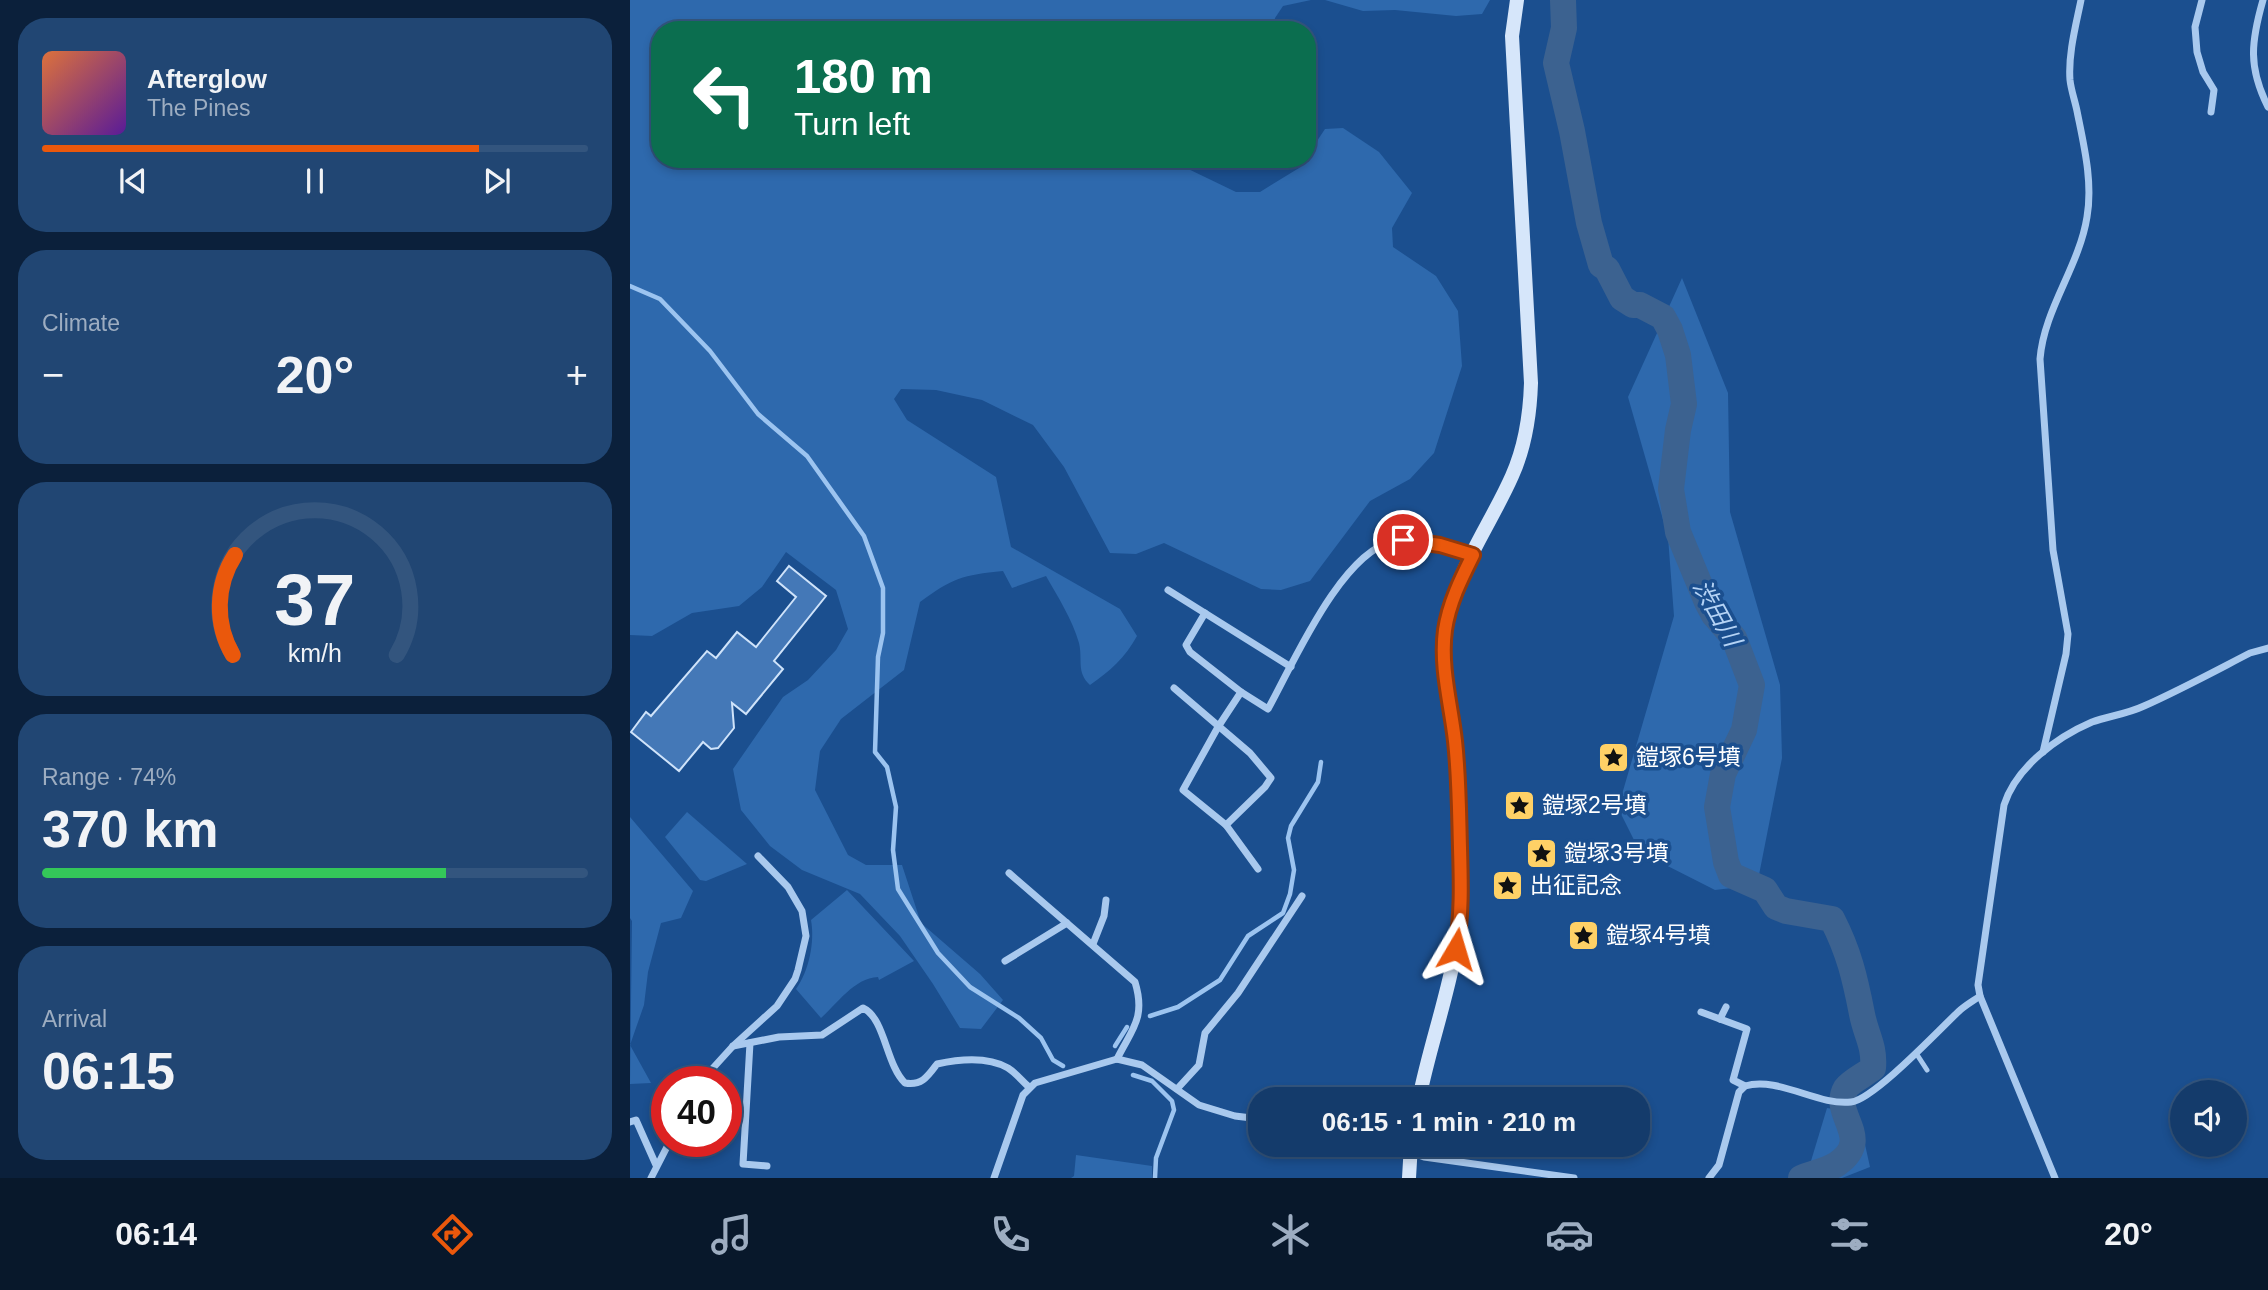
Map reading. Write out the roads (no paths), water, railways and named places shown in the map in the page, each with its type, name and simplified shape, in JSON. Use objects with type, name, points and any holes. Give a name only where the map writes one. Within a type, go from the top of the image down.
[{"type":"street","points":[[1422,1087],[1450,981],[1460,930],[1458,780],[1444,641],[1453,596],[1513,475],[1524,442],[1530,403],[1512,36],[1517,0]]},
{"type":"street","points":[[2043,752],[2066,654],[2068,634],[2053,550],[2040,359],[2044,334],[2081,240],[2087,217],[2087,166],[2070,79],[2081,0]]},
{"type":"street","points":[[2202,0],[2195,27],[2197,52],[2203,72],[2214,90],[2211,113]]},
{"type":"street","points":[[2263,0],[2253,35],[2252,62],[2259,89],[2268,107]]},
{"type":"street","points":[[1205,613],[1186,645],[1190,652],[1241,692],[1268,709],[1328,599],[1365,557],[1381,545],[1403,540],[1419,540],[1473,555]]},
{"type":"street","points":[[1168,590],[1291,667]]},
{"type":"street","points":[[2055,1178],[1980,996],[1978,985],[2004,805],[2011,788],[2043,752],[2092,723],[2141,708],[2250,653],[2268,648]]},
{"type":"street","points":[[1174,688],[1250,753],[1272,778],[1226,825]]},
{"type":"street","points":[[1241,692],[1183,790],[1226,825],[1258,869]]},
{"type":"street","points":[[715,1066],[777,1006],[795,979],[806,936],[802,911],[788,887],[758,856]]},
{"type":"street","points":[[1009,873],[1135,982],[1139,992],[1139,1019],[1117,1059]]},
{"type":"street","points":[[1177,1089],[1199,1065],[1205,1033],[1238,993],[1302,896]]},
{"type":"street","points":[[1093,944],[1104,916],[1106,900]]},
{"type":"street","points":[[1005,961],[1067,923]]},
{"type":"street","points":[[1701,1012],[1748,1030],[1733,1080],[1745,1086],[1768,1085],[1850,1102],[1863,1099],[1961,1009],[1980,996]]},
{"type":"street","points":[[1720,1019],[1726,1007]]},
{"type":"street","points":[[733,1046],[779,1037],[822,1035],[863,1008],[872,1014],[895,1069],[905,1083],[924,1081],[937,1063],[958,1059],[984,1060],[1008,1068],[1029,1087]]},
{"type":"street","points":[[743,1164],[750,1043]]},
{"type":"street","points":[[994,1178],[1023,1095],[1029,1087],[1117,1059],[1142,1065],[1199,1105],[1248,1118]]},
{"type":"street","points":[[1712,1177],[1719,1165],[1739,1092],[1745,1086]]},
{"type":"street","points":[[630,1122],[636,1120],[656,1165]]},
{"type":"street","points":[[650,1178],[661,1157]]},
{"type":"street","points":[[1409,1178],[1410,1157]]},
{"type":"street","points":[[1424,1157],[1574,1178]]},
{"type":"street","points":[[731,1163],[767,1166]]},
{"type":"lane","points":[[1916,1053],[1927,1070]]},
{"type":"waterway","name":"渋田川","points":[[1563,0],[1564,28],[1556,63],[1589,223],[1601,265],[1607,269],[1622,298],[1663,317],[1670,330],[1678,355],[1684,404],[1671,489],[1678,532],[1707,602],[1714,615],[1734,638],[1752,685],[1744,730],[1723,774],[1717,807],[1726,862],[1731,875],[1765,890],[1776,907],[1832,919],[1851,965],[1871,1047],[1873,1068],[1848,1085],[1843,1098],[1843,1108],[1852,1136],[1848,1154],[1837,1164],[1801,1178]]},
{"type":"waterway","points":[[630,286],[660,299],[710,351],[758,414],[807,456],[864,536],[883,588],[883,633],[878,657],[875,752],[887,767],[896,807],[893,850],[898,889],[938,953],[970,987],[1019,1018],[1041,1038],[1053,1060],[1063,1066]]},
{"type":"waterway","points":[[1150,1016],[1178,1007],[1220,980],[1248,936],[1283,913],[1294,870],[1288,838],[1291,826],[1318,782],[1321,762]]},
{"type":"waterway","points":[[1115,1046],[1127,1027]]},
{"type":"waterway","points":[[1133,1075],[1152,1081],[1172,1101],[1174,1110],[1156,1158],[1155,1178]]},
{"type":"place","name":"鎧塚6号墳","points":[[1613,757]]},
{"type":"place","name":"鎧塚2号墳","points":[[1519,805]]},
{"type":"place","name":"鎧塚3号墳","points":[[1541,853]]},
{"type":"place","name":"出征記念","points":[[1507,885]]},
{"type":"place","name":"鎧塚4号墳","points":[[1583,935]]}]
